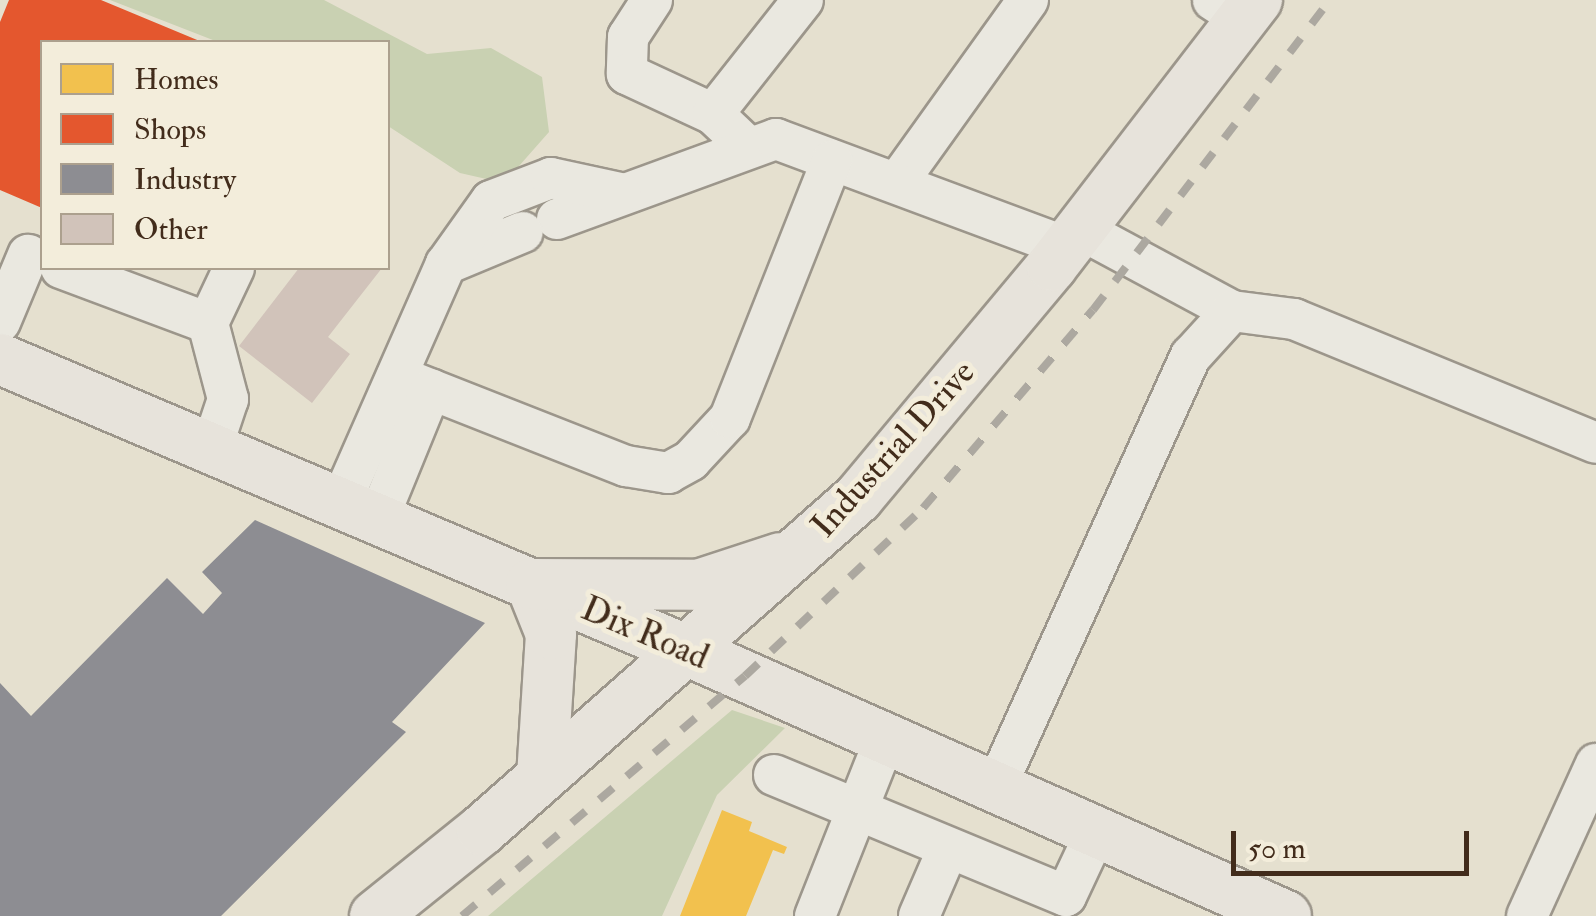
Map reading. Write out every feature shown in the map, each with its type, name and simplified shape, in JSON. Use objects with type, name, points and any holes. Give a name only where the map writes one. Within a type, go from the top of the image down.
[{"type":"main road","name":"Industrial Drive","points":[[376,916],[542,778],[858,498],[1073,238],[1238,6]]},
{"type":"main road","name":"Dix Road","points":[[0,359],[688,651],[1286,916]]},
{"type":"main road","points":[[542,778],[552,634],[532,584],[698,586],[798,552]]},
{"type":"lane","points":[[652,0],[628,37],[627,74],[714,114],[749,148]]},
{"type":"lane","points":[[714,114],[803,0]]},
{"type":"lane","points":[[896,183],[1028,0]]},
{"type":"lane","points":[[446,264],[620,193],[776,139],[896,183],[1073,238],[1232,311],[1294,319],[1596,443]]},
{"type":"lane","points":[[414,382],[626,466],[668,473],[691,460],[730,418],[832,160]]},
{"type":"lane","points":[[360,511],[414,382],[446,264],[491,202],[551,178],[620,193]]},
{"type":"lane","points":[[0,322],[33,257]]},
{"type":"lane","points":[[68,270],[208,322]]},
{"type":"lane","points":[[212,447],[228,399],[208,322],[233,270]]},
{"type":"lane","points":[[996,787],[1191,356],[1232,311]]},
{"type":"lane","points":[[815,916],[884,739]]},
{"type":"lane","points":[[1527,916],[1596,764]]},
{"type":"lane","points":[[774,775],[856,814],[1066,896],[1096,832]]},
{"type":"lane","points":[[919,916],[947,851]]},
{"type":"green space","points":[[110,0],[324,0],[427,54],[491,48],[542,77],[549,132],[504,183],[460,173],[390,127],[390,40],[213,40]]},
{"type":"green space","points":[[732,710],[785,728],[717,795],[662,916],[488,916]]},
{"type":"building: Homes","points":[[722,810],[752,822],[749,831],[787,847],[784,854],[773,850],[746,916],[680,916]]},
{"type":"building: Shops","points":[[9,0],[101,0],[197,40],[40,40],[40,207],[0,190],[0,22]]},
{"type":"building: Industry","points":[[255,520],[485,623],[392,722],[406,732],[221,916],[0,916],[0,683],[31,716],[167,578],[203,614],[222,593],[202,572]]},
{"type":"building: Other","points":[[297,270],[380,270],[328,337],[350,354],[312,403],[239,346]]},
{"type":"railway","points":[[462,916],[745,676],[923,508],[1093,310],[1330,0]]}]
